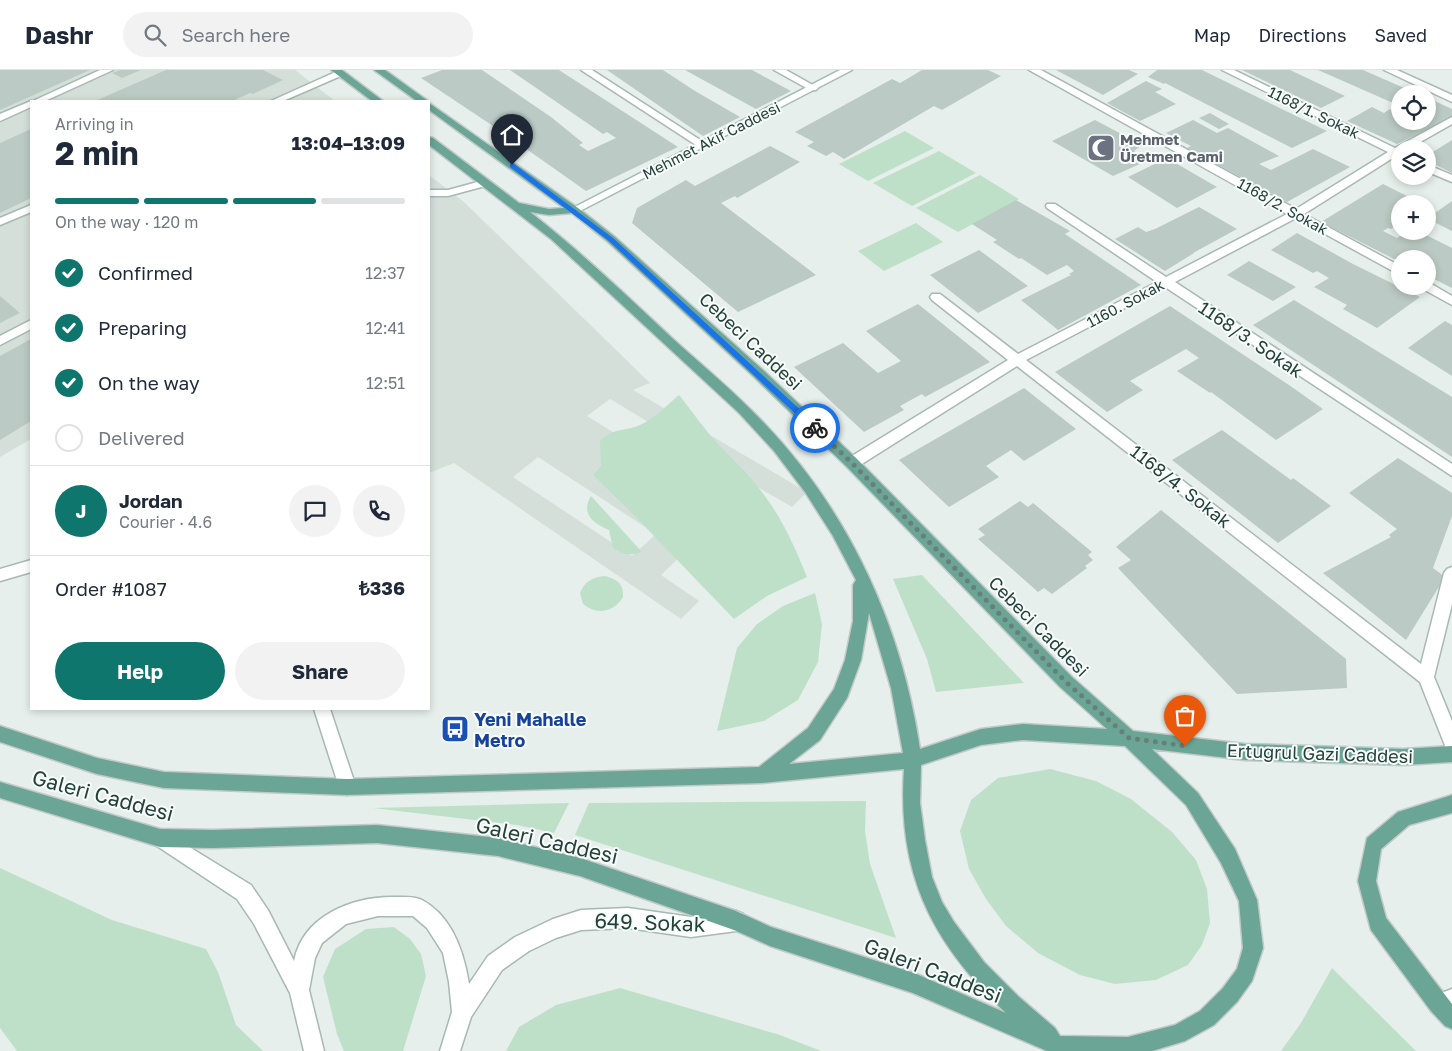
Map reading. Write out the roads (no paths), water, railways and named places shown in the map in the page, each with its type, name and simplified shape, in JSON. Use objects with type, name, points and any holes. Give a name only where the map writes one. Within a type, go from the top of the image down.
[{"type":"main road","points":[[379,70],[422,100]]},
{"type":"main road","points":[[338,72],[377,100]]},
{"type":"main road","name":"Cebeci Caddesi","points":[[430,107],[574,210],[641,266],[758,373],[852,463],[1066,682],[1129,738],[1192,799],[1228,856],[1248,900],[1252,948],[1245,974],[1230,995],[1207,1018],[1178,1034],[1128,1047],[1067,1048]]},
{"type":"main road","points":[[430,141],[578,258],[744,410],[800,474],[829,518],[861,576],[882,629],[894,668],[913,760],[911,793],[914,828],[926,887],[946,929],[976,966],[1017,1010],[1067,1048]]},
{"type":"main road","points":[[513,205],[549,212],[574,210]]},
{"type":"main road","points":[[762,775],[814,734],[842,693],[853,660],[861,621],[861,576]]},
{"type":"main road","name":"Ertuğrul Gazi Caddesi","points":[[913,760],[981,737],[1023,732],[1129,738],[1244,752],[1403,757],[1452,754]]},
{"type":"main road","name":"Galeri Caddesi","points":[[0,734],[97,766],[164,780],[347,787],[762,775],[913,760]]},
{"type":"main road","name":"Galeri Caddesi","points":[[0,790],[160,838],[213,839],[377,834],[498,847],[580,867],[736,921],[770,936],[914,982],[1067,1048]]},
{"type":"main road","points":[[1452,804],[1404,818],[1373,844],[1367,882],[1378,923],[1445,1002],[1452,1019]]},
{"type":"street","points":[[40,100],[108,70]]},
{"type":"street","points":[[586,70],[703,145]]},
{"type":"street","points":[[779,70],[813,88]]},
{"type":"street","name":"Mehmet Akif Caddesi","points":[[574,210],[847,70]]},
{"type":"street","name":"1168/2. Sokak","points":[[1034,70],[1391,266]]},
{"type":"street","name":"1168/1. Sokak","points":[[1227,70],[1391,147]]},
{"type":"street","points":[[1389,70],[1452,99]]},
{"type":"street","points":[[278,100],[338,72]]},
{"type":"street","points":[[0,118],[30,104]]},
{"type":"street","name":"1160. Sokak","points":[[1418,140],[1452,120]]},
{"type":"street","name":"1160. Sokak","points":[[852,463],[1019,359],[1296,213],[1391,156]]},
{"type":"street","points":[[1436,172],[1452,179]]},
{"type":"street","points":[[430,193],[448,193],[485,183]]},
{"type":"street","name":"1168/3. Sokak","points":[[1051,206],[1452,471]]},
{"type":"street","points":[[0,222],[30,208]]},
{"type":"street","points":[[1436,291],[1452,301]]},
{"type":"street","name":"1168/4. Sokak","points":[[936,297],[1019,359],[1426,677]]},
{"type":"street","points":[[0,341],[30,325]]},
{"type":"street","points":[[0,575],[30,566]]},
{"type":"street","points":[[1452,573],[1426,677],[1452,742]]},
{"type":"street","points":[[322,710],[347,787]]},
{"type":"street","points":[[160,838],[244,892],[261,917],[299,990],[314,1051]]},
{"type":"street","points":[[299,990],[305,957],[315,936],[341,916],[378,906],[416,906],[434,921],[452,950],[459,982],[462,1012]]},
{"type":"street","name":"649. Sokak","points":[[450,1051],[462,1012],[495,963],[522,944],[581,920],[628,918],[691,927],[736,921]]},
{"type":"place","name":"Mehmet Üretmen Cami","points":[[1101,148]]},
{"type":"place","name":"Yeni Mahalle Metro","points":[[455,729]]}]
